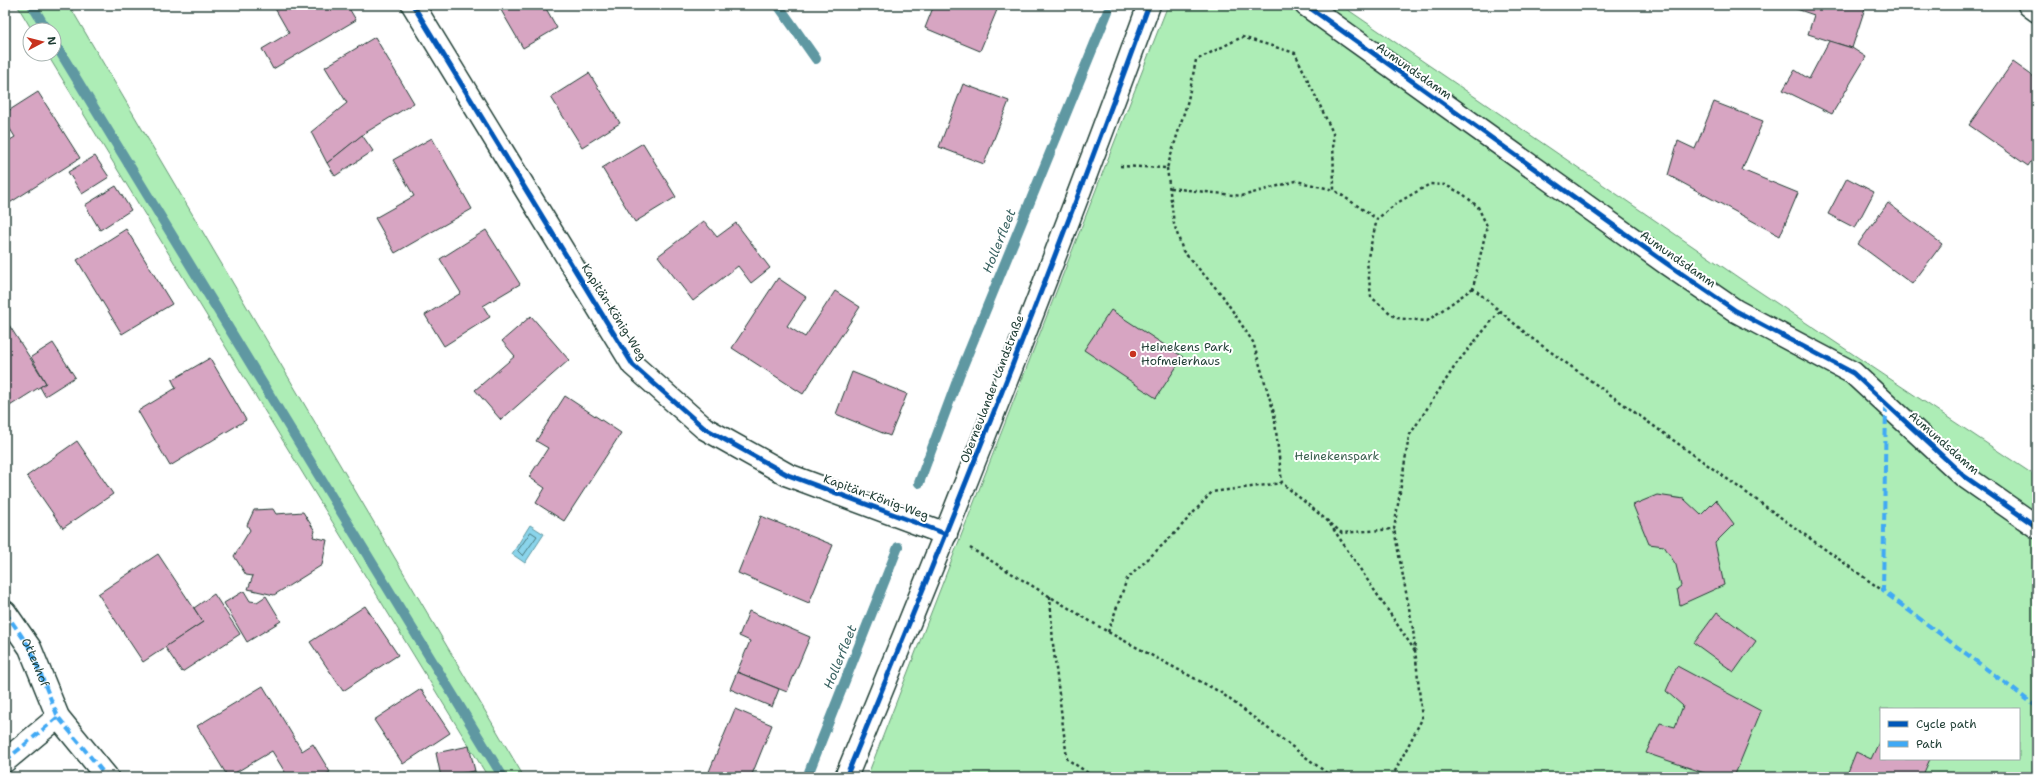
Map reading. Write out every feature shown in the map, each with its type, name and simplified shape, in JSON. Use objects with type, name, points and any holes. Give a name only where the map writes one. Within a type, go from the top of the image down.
[{"type":"street","name":"Kapitän-König-Weg","points":[[414,5],[633,365],[704,428],[788,475],[946,534]]},
{"type":"street","name":"Oberneulander Landstraße","points":[[846,777],[946,534],[1091,164],[1149,5]]},
{"type":"street","name":"Aumundsdamm","points":[[1306,5],[1666,263],[1736,311],[1853,373],[1964,476],[2037,528]]},
{"type":"street","points":[[2029,5],[2037,11]]},
{"type":"street","name":"Ottenhof","points":[[5,612],[30,648],[58,717],[108,777]]},
{"type":"street","points":[[5,761],[58,717]]},
{"type":"path","points":[[1334,190],[1333,134],[1295,53],[1242,37],[1196,60],[1188,100],[1167,168],[1174,224],[1183,251],[1222,295],[1253,342],[1274,413],[1282,483],[1342,533],[1394,529]]},
{"type":"path","points":[[1091,164],[1167,168]]},
{"type":"path","points":[[1170,188],[1242,196],[1296,181],[1334,190],[1377,219]]},
{"type":"path","points":[[1430,184],[1445,185],[1463,194],[1478,207],[1487,226],[1473,288],[1427,321],[1396,318],[1371,297],[1367,261],[1377,219],[1397,203],[1430,184]]},
{"type":"path","points":[[1473,288],[1530,337],[1883,591]]},
{"type":"path","points":[[1392,777],[1422,719],[1413,629],[1394,529],[1410,436],[1457,364],[1500,311]]},
{"type":"path","points":[[1108,632],[1127,579],[1175,533],[1212,492],[1282,483]]},
{"type":"path","points":[[1328,521],[1416,651]]},
{"type":"path","points":[[946,534],[1108,632],[1220,692],[1332,777]]},
{"type":"path","points":[[1050,596],[1053,644],[1067,759],[1094,777]]},
{"type":"green space","points":[[17,5],[69,5],[524,777],[488,777],[52,62],[62,62],[62,22],[27,22]]},
{"type":"green space","name":"Heinekenspark","points":[[1168,5],[1341,5],[1742,280],[2037,477],[2037,777],[867,777]]},
{"type":"water","points":[[530,525],[544,534],[525,563],[512,554]]},
{"type":"building","points":[[273,5],[347,5],[356,20],[273,69],[262,49],[289,33]]},
{"type":"building","points":[[498,5],[544,5],[557,28],[523,48]]},
{"type":"building","points":[[934,5],[985,5],[997,10],[980,51],[925,28]]},
{"type":"building","points":[[1785,5],[1866,5],[1852,48],[1808,34],[1814,15]]},
{"type":"building","points":[[375,37],[414,103],[365,133],[327,163],[311,132],[347,103],[325,67]]},
{"type":"building","points":[[1829,41],[1852,48],[1866,57],[1832,114],[1783,90],[1795,70],[1809,79]]},
{"type":"building","points":[[2013,62],[2037,79],[2037,153],[2028,166],[1969,125]]},
{"type":"building","points":[[589,73],[620,123],[582,147],[551,97]]},
{"type":"building","points":[[963,84],[1009,101],[984,164],[939,147]]},
{"type":"building","points":[[38,92],[80,158],[8,204],[5,200],[5,143],[15,137],[5,121],[5,113]]},
{"type":"building","points":[[1714,102],[1763,121],[1742,170],[1798,193],[1780,236],[1668,175],[1678,141],[1695,149]]},
{"type":"building","points":[[362,135],[373,151],[335,176],[327,163]]},
{"type":"building","points":[[432,138],[472,209],[395,253],[375,218],[414,196],[393,160]]},
{"type":"building","points":[[643,143],[676,197],[635,222],[602,168]]},
{"type":"building","points":[[95,156],[109,177],[82,194],[68,172]]},
{"type":"building","points":[[1847,178],[1874,192],[1855,228],[1828,214]]},
{"type":"building","points":[[116,186],[131,210],[100,230],[85,205]]},
{"type":"building","points":[[1888,203],[1942,244],[1912,284],[1858,244]]},
{"type":"building","points":[[704,221],[717,237],[736,223],[770,268],[751,283],[738,266],[693,301],[658,256]]},
{"type":"building","points":[[126,229],[172,304],[122,334],[77,260]]},
{"type":"building","points":[[486,230],[520,284],[483,306],[490,317],[444,346],[425,315],[461,293],[440,259]]},
{"type":"building","points":[[778,278],[806,297],[787,326],[805,337],[835,291],[860,307],[803,394],[732,348]]},
{"type":"building","name":"Heinekens Park, Hofmeierhaus","points":[[1111,310],[1183,357],[1156,398],[1084,350]]},
{"type":"building","points":[[531,316],[569,360],[501,420],[475,390],[515,356],[502,341]]},
{"type":"building","points":[[9,325],[46,383],[5,409],[5,328]]},
{"type":"building","points":[[53,343],[75,377],[45,396],[40,387],[46,383],[31,357]]},
{"type":"building","points":[[210,358],[246,420],[170,466],[138,411],[176,388],[172,380]]},
{"type":"building","points":[[852,372],[907,394],[890,436],[836,414]]},
{"type":"building","points":[[565,396],[621,433],[564,521],[536,503],[545,488],[529,477],[548,448],[536,441]]},
{"type":"building","points":[[77,441],[113,494],[63,528],[27,476]]},
{"type":"building","points":[[1657,495],[1684,499],[1701,515],[1716,500],[1734,524],[1715,543],[1724,585],[1680,605],[1677,589],[1681,586],[1676,565],[1664,546],[1649,544],[1633,505]]},
{"type":"building","points":[[273,509],[276,514],[303,512],[315,531],[313,537],[327,540],[322,565],[274,595],[248,589],[253,576],[246,575],[234,556],[250,530],[247,525],[254,510]]},
{"type":"building","points":[[761,516],[833,545],[809,603],[738,573]]},
{"type":"building","points":[[158,554],[203,622],[143,662],[98,594]]},
{"type":"building","points":[[244,591],[250,601],[257,602],[266,596],[281,621],[247,642],[224,603]]},
{"type":"building","points":[[214,594],[240,634],[182,672],[165,647],[203,622],[194,608]]},
{"type":"building","points":[[365,606],[398,655],[343,691],[310,642]]},
{"type":"building","points":[[749,611],[810,637],[787,692],[737,672],[750,641],[739,636]]},
{"type":"building","points":[[1717,612],[1756,641],[1734,672],[1694,643]]},
{"type":"building","points":[[1677,666],[1761,711],[1734,777],[1716,777],[1646,753],[1660,723],[1675,727],[1683,706],[1666,691]]},
{"type":"building","points":[[737,672],[779,689],[772,707],[730,689]]},
{"type":"building","points":[[263,686],[302,751],[313,744],[330,772],[321,777],[288,777],[272,751],[228,777],[197,726]]},
{"type":"building","points":[[421,689],[450,733],[403,764],[374,720]]},
{"type":"building","points":[[735,709],[772,725],[751,777],[715,777],[708,774]]},
{"type":"building","points":[[1880,740],[1880,760],[1930,760],[1922,777],[1846,777],[1856,752],[1871,759]]},
{"type":"building","points":[[469,746],[475,771],[441,777],[436,753]]},
{"type":"building","points":[[475,771],[477,777],[446,777]]},
{"type":"waterway","points":[[32,5],[42,22]]},
{"type":"waterway","points":[[778,5],[816,59]]},
{"type":"waterway","name":"Hollerfleet","points":[[919,483],[960,373],[1108,11]]},
{"type":"waterway","points":[[62,55],[503,777]]},
{"type":"waterway","name":"Hollerfleet","points":[[807,777],[898,547]]},
{"type":"marked path","points":[[1886,405],[1883,591],[2037,707]]},
{"type":"marked path","points":[[5,612],[30,648],[58,717],[107,777]]},
{"type":"marked path","points":[[5,761],[58,717]]},
{"type":"cycle path","points":[[413,5],[633,365],[704,428],[788,475],[946,534]]},
{"type":"cycle path","points":[[846,777],[1002,392],[1149,5]]},
{"type":"cycle path","points":[[1306,5],[1666,263],[1736,311],[1853,373],[1964,476],[2037,527]]},
{"type":"place","name":"Heinekens Park, Hofmeierhaus","points":[[1133,354]]}]
